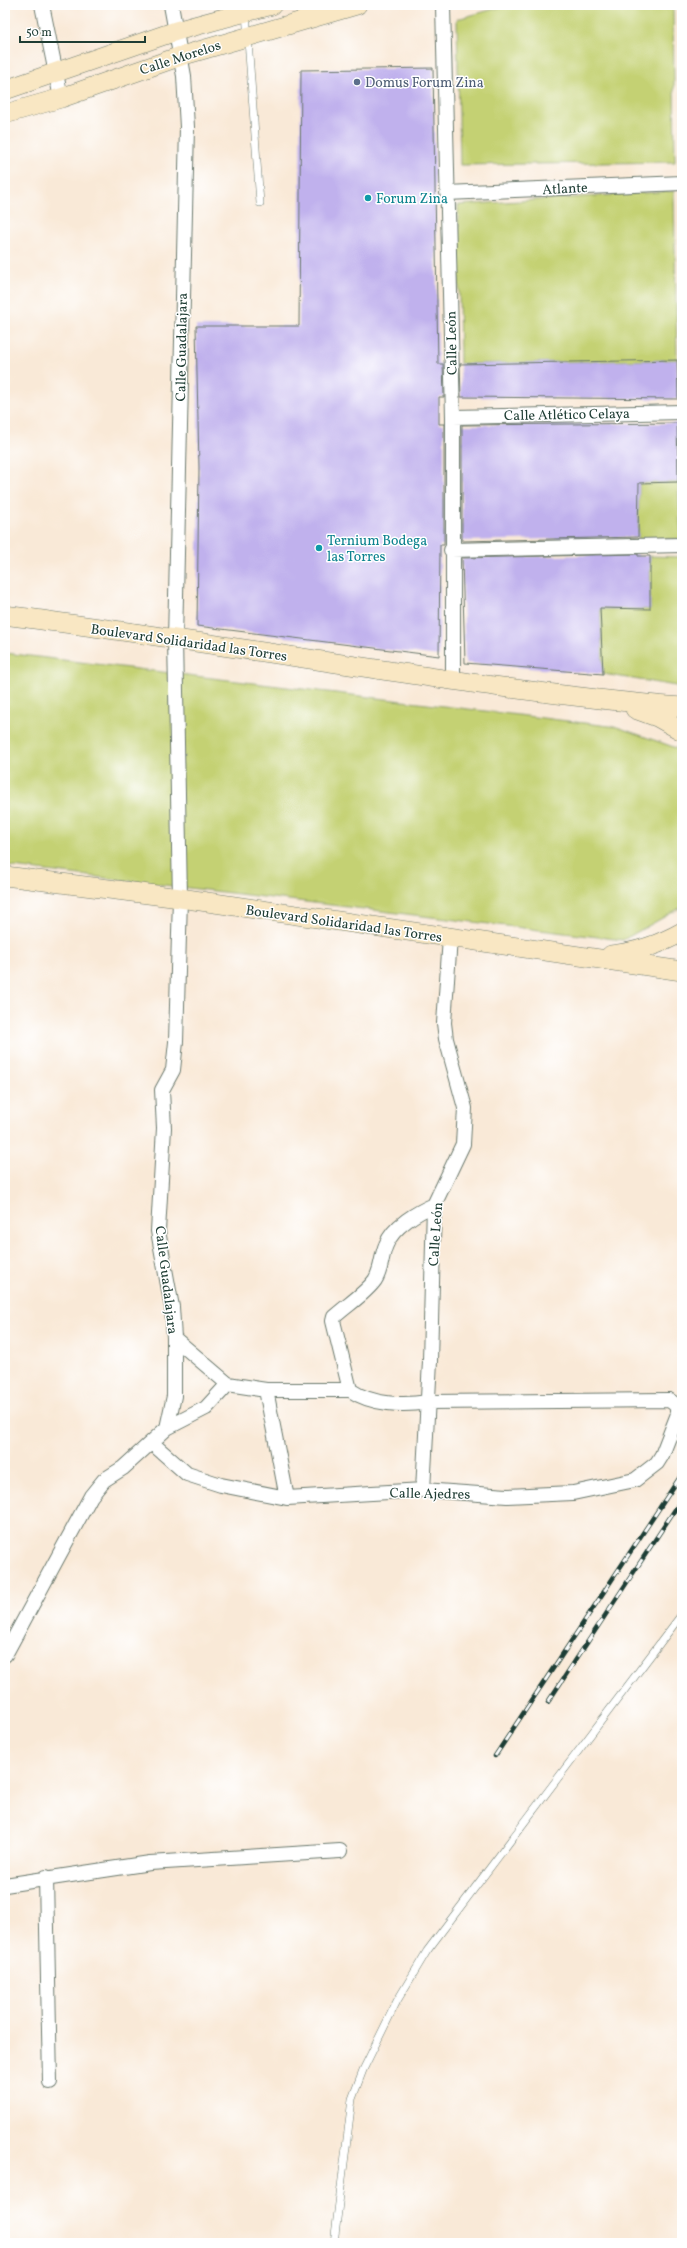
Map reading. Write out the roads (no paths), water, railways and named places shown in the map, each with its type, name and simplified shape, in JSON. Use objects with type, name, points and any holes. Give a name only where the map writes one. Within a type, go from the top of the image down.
[{"type":"main road","name":"Calle Morelos","points":[[5,90],[57,74],[176,31],[272,5]]},
{"type":"main road","name":"Calle Morelos","points":[[5,114],[61,98],[182,56],[357,5]]},
{"type":"main road","name":"Boulevard Solidaridad las Torres","points":[[5,615],[175,639],[452,682],[616,702],[682,707]]},
{"type":"main road","points":[[616,702],[657,717],[682,731]]},
{"type":"main road","name":"Boulevard Solidaridad las Torres","points":[[5,876],[180,898],[682,971]]},
{"type":"main road","points":[[586,957],[642,950],[660,944],[682,932]]},
{"type":"street","points":[[42,5],[61,98]]},
{"type":"street","name":"Calle Guadalajara","points":[[5,1655],[91,1496],[104,1480],[123,1468],[153,1444],[167,1428],[174,1396],[174,1338],[172,1307],[158,1231],[164,1128],[162,1090],[173,1070],[176,1042],[180,898],[175,639],[186,100],[182,56],[171,5]]},
{"type":"street","name":"Calle León","points":[[443,5],[453,417],[451,550],[452,682]]},
{"type":"street","name":"Atlante","points":[[447,194],[682,183]]},
{"type":"street","name":"Calle Atlético Celaya","points":[[453,417],[682,412]]},
{"type":"street","points":[[451,550],[682,545]]},
{"type":"street","name":"Calle León","points":[[423,1490],[428,1402],[434,1205],[463,1144],[466,1119],[465,1108],[446,1039],[444,1024],[450,938]]},
{"type":"street","points":[[428,1402],[394,1405],[356,1395],[350,1390],[333,1321],[334,1317],[374,1281],[379,1273],[386,1244],[390,1237],[412,1215],[434,1205]]},
{"type":"street","points":[[174,1338],[228,1384],[266,1390],[350,1390]]},
{"type":"street","points":[[167,1428],[206,1408],[228,1384]]},
{"type":"street","points":[[266,1390],[287,1498]]},
{"type":"street","name":"Calle Ajedres","points":[[153,1444],[186,1474],[221,1485],[287,1498],[423,1490],[507,1496],[573,1493],[635,1480],[657,1463],[662,1455],[678,1414],[673,1401],[428,1402]]},
{"type":"street","points":[[5,1885],[150,1863],[340,1851]]},
{"type":"street","points":[[46,1878],[50,2082]]},
{"type":"lane","points":[[246,11],[260,203]]},
{"type":"lane","points":[[334,2243],[352,2099],[363,2070],[397,2001],[427,1951],[682,1614]]},
{"type":"railway","points":[[495,1756],[682,1474]]},
{"type":"railway","points":[[548,1702],[682,1499]]},
{"type":"place","name":"Domus Forum Zina","points":[[357,82]]},
{"type":"place","name":"Forum Zina","points":[[368,198]]},
{"type":"place","name":"Ternium Bodega las Torres","points":[[319,548]]}]
